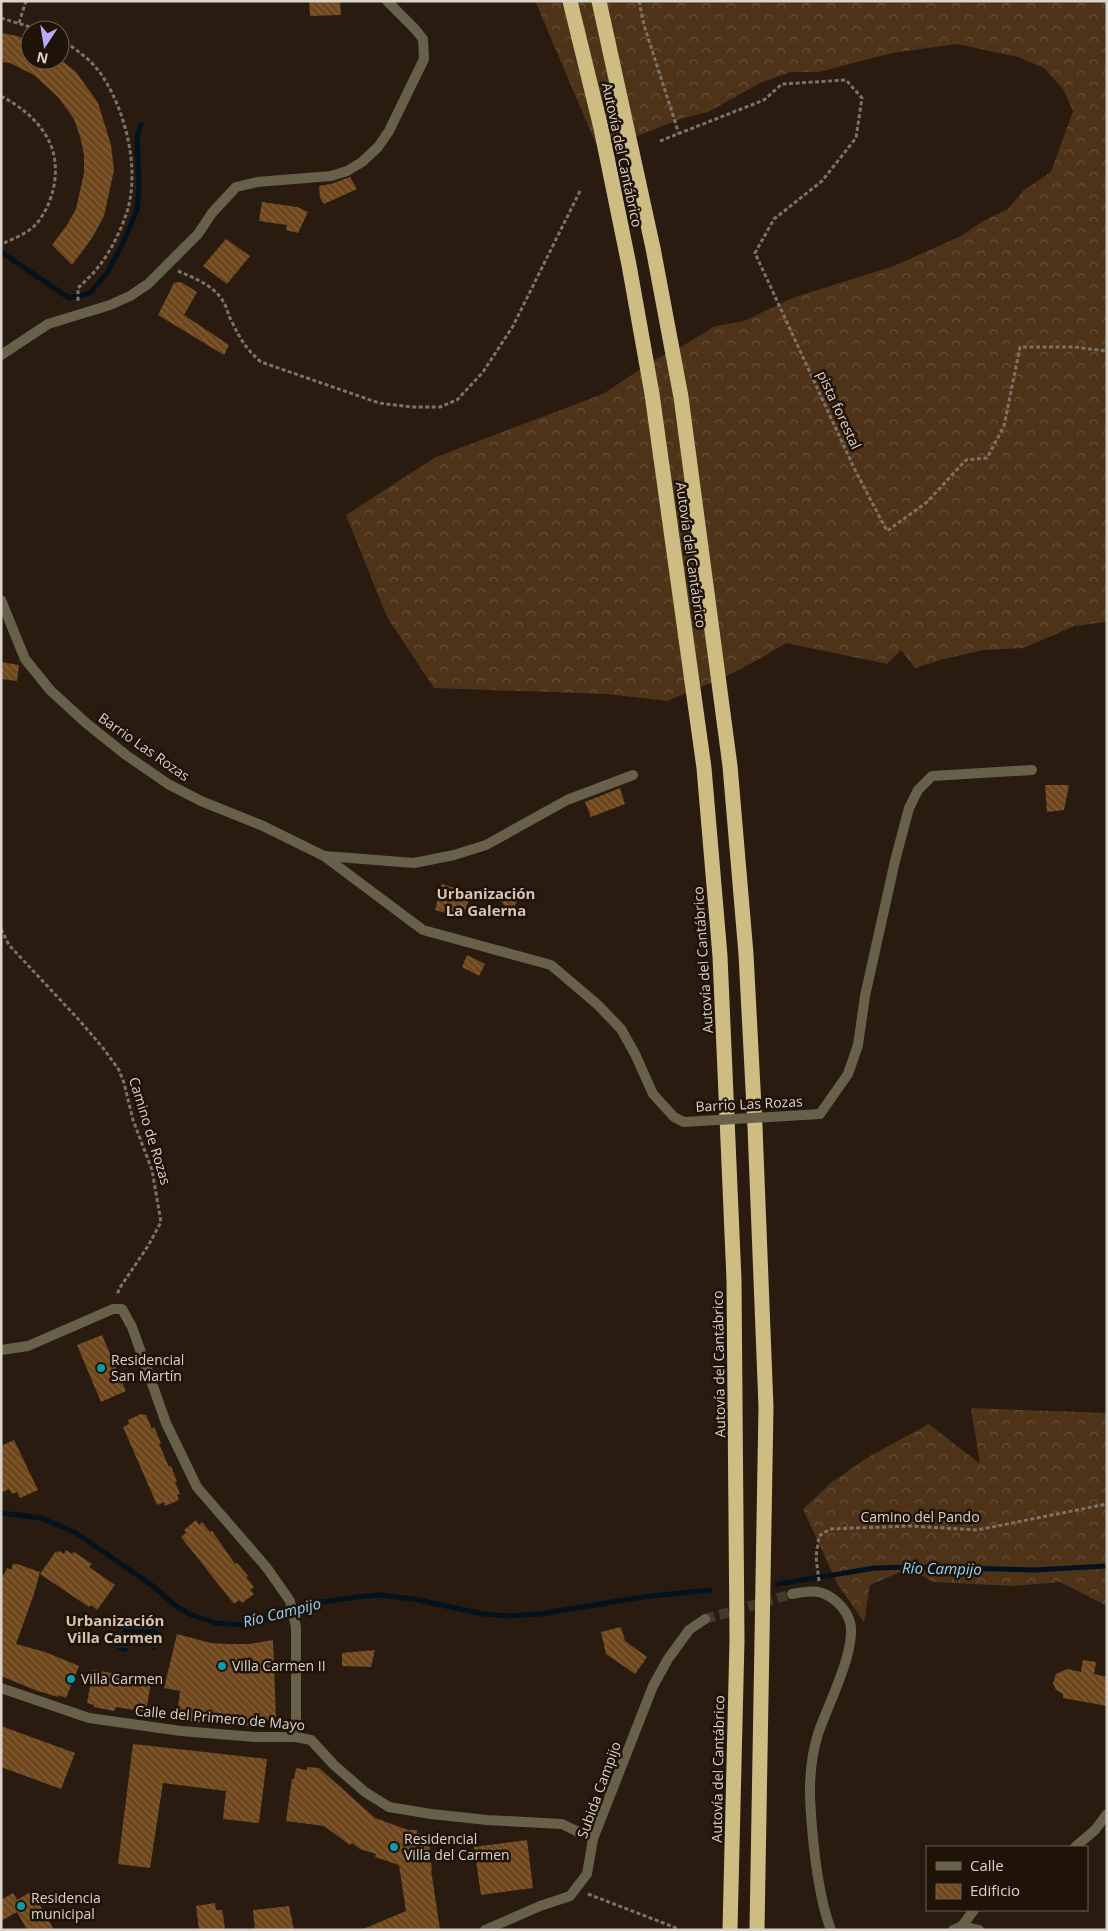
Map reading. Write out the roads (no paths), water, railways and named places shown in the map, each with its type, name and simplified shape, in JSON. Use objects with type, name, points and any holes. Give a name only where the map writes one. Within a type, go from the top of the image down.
[{"type":"highway","name":"Autovía del Cantábrico","points":[[570,1],[601,128],[629,265],[652,394],[704,768],[719,946],[734,1290],[737,1640],[730,1930]]},
{"type":"highway","name":"Autovía del Cantábrico","points":[[599,1],[635,162],[681,397],[730,766],[746,954],[766,1407],[756,1930]]},
{"type":"street","points":[[1,355],[48,324],[110,305],[130,296],[148,284],[198,234],[212,213],[236,187],[256,182],[331,176],[347,171],[362,162],[378,147],[389,131],[424,59],[423,40],[415,29],[386,1]]},
{"type":"street","name":"Barrio Las Rozas","points":[[1,600],[25,658],[50,690],[86,723],[126,755],[168,784],[201,801],[263,826],[324,856],[423,930],[551,966],[598,1005],[621,1029],[635,1054],[653,1094],[674,1117],[684,1122],[820,1114],[848,1074],[858,1045],[865,996],[895,861],[909,808],[918,790],[932,776],[1032,770]]},
{"type":"street","points":[[1,626],[14,631]]},
{"type":"street","name":"Barrio Las Rozas","points":[[324,856],[414,863],[454,855],[486,846],[567,800],[633,775]]},
{"type":"street","points":[[1,1350],[28,1346],[113,1309],[122,1309],[132,1327],[166,1423],[196,1487],[267,1568],[290,1601],[296,1627],[296,1737]]},
{"type":"street","points":[[792,1594],[806,1591],[829,1595],[843,1608],[850,1622],[851,1641],[843,1670],[817,1736],[810,1771],[809,1797],[817,1868],[825,1915],[831,1930]]},
{"type":"street","name":"Subida Campijo","points":[[485,1930],[540,1906],[570,1896],[587,1874],[593,1838],[653,1686],[668,1659],[689,1630],[705,1618]]},
{"type":"street","name":"Calle del Primero de Mayo","points":[[1,1688],[89,1718],[181,1731],[296,1737],[311,1740],[340,1770],[366,1792],[389,1807],[487,1820],[562,1824],[593,1838]]},
{"type":"street","points":[[1076,1846],[1095,1830],[1107,1814]]},
{"type":"street","points":[[957,1928],[973,1911]]},
{"type":"street","points":[[957,1928],[979,1930]]},
{"type":"water","points":[[130,1616],[163,1634],[155,1650],[133,1639],[126,1653],[114,1647]]},
{"type":"waterway","points":[[1,252],[69,298],[90,293],[107,273],[123,243],[137,210],[139,187],[137,137],[141,125]]},
{"type":"waterway","name":"Río Campijo","points":[[1,1513],[41,1518],[76,1533],[153,1586],[177,1607],[192,1615],[216,1623],[243,1625],[278,1615],[301,1605],[381,1595],[413,1599],[484,1614],[508,1616],[540,1614],[643,1597],[710,1590]]},
{"type":"waterway","name":"Río Campijo","points":[[778,1584],[875,1568],[916,1567],[1035,1570],[1107,1566]]},
{"type":"tunnel","points":[[705,1619],[792,1594]]},
{"type":"place","name":"Residencial San Martín","points":[[101,1368]]},
{"type":"place","name":"Villa Carmen II","points":[[222,1666]]},
{"type":"place","name":"Villa Carmen","points":[[71,1679]]},
{"type":"place","name":"Residencial Villa del Carmen","points":[[394,1847]]},
{"type":"place","name":"Residencia municipal","points":[[21,1906]]},
{"type":"district","name":"Urbanización La Galerna","points":[[486,902]]},
{"type":"district","name":"Urbanización Villa Carmen","points":[[115,1630]]}]
